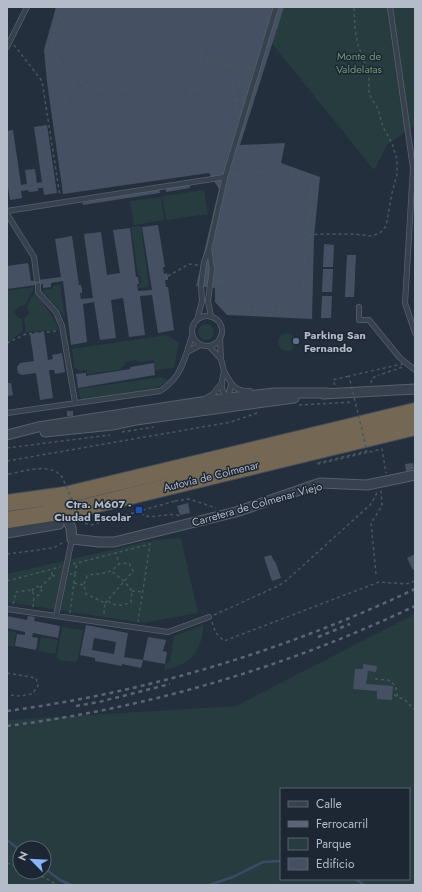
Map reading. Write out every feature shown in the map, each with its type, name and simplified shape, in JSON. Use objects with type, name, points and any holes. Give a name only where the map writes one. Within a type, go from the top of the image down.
[{"type":"highway","name":"Autovía de Colmenar","points":[[7,503],[65,494],[415,411]]},
{"type":"highway","name":"Autovía de Colmenar","points":[[7,520],[77,509],[415,427]]},
{"type":"highway","points":[[64,522],[240,469]]},
{"type":"street","points":[[232,400],[275,393],[371,392],[415,389]]},
{"type":"street","points":[[11,434],[38,428],[198,403],[327,393]]},
{"type":"street","points":[[11,434],[43,433],[112,425],[136,420],[327,393]]},
{"type":"street","points":[[136,420],[152,414],[218,405]]},
{"type":"street","name":"Carretera de Colmenar Viejo","points":[[72,539],[114,542],[236,512],[320,483],[367,486],[415,475]]},
{"type":"street","points":[[7,533],[64,522],[71,528],[72,539]]},
{"type":"lane","points":[[7,47],[27,7]]},
{"type":"lane","points":[[7,413],[75,402],[160,391],[174,381],[184,362],[192,336],[193,326],[197,320],[202,301],[201,286],[204,266],[225,177],[276,7]]},
{"type":"lane","points":[[390,7],[413,168],[405,303],[415,333]]},
{"type":"lane","points":[[7,211],[225,177]]},
{"type":"lane","points":[[7,214],[34,257],[38,292],[56,312],[62,326],[75,402]]},
{"type":"lane","points":[[208,249],[212,269],[208,301],[211,317]]},
{"type":"lane","points":[[359,307],[359,320],[370,320],[396,353],[415,370]]},
{"type":"lane","points":[[197,320],[206,316],[211,317],[219,324],[221,333],[221,359],[224,371],[234,388],[245,392],[268,390],[275,393]]},
{"type":"lane","points":[[192,336],[200,345]]},
{"type":"lane","points":[[187,352],[200,345],[209,346],[220,338]]},
{"type":"lane","points":[[209,346],[221,359]]},
{"type":"lane","points":[[198,403],[213,394],[221,384],[224,371]]},
{"type":"lane","points":[[231,383],[230,389],[232,400]]},
{"type":"lane","points":[[221,384],[224,394],[232,400]]},
{"type":"lane","points":[[218,405],[232,400]]},
{"type":"lane","points":[[56,616],[72,539]]},
{"type":"lane","points":[[9,609],[168,632],[209,617]]},
{"type":"path","points":[[68,7],[57,22],[52,45],[60,64],[69,75],[87,86],[106,91],[163,83],[187,72],[200,60],[205,36],[215,7]]},
{"type":"path","points":[[308,237],[318,234],[354,234],[371,236],[380,233],[386,226],[392,193],[398,174],[397,160],[392,143],[383,127],[378,109],[369,94],[370,75],[358,45],[355,30],[354,7]]},
{"type":"path","points":[[11,40],[42,81],[61,202]]},
{"type":"path","points":[[200,60],[257,69]]},
{"type":"path","points":[[61,110],[76,79]]},
{"type":"path","points":[[176,101],[191,99],[190,90],[248,80]]},
{"type":"path","points":[[233,86],[238,114],[240,109]]},
{"type":"path","points":[[241,103],[243,98]]},
{"type":"path","points":[[210,282],[221,280],[222,301],[234,309],[296,309],[305,298],[303,275],[312,188],[304,176],[278,169],[225,177]]},
{"type":"path","points":[[168,276],[189,264],[204,266]]},
{"type":"path","points":[[7,343],[26,334],[60,331]]},
{"type":"path","points":[[333,380],[402,364],[403,367],[372,378],[371,387]]},
{"type":"path","points":[[349,376],[367,451],[318,464],[382,449],[387,482]]},
{"type":"path","points":[[298,406],[360,401]]},
{"type":"path","points":[[7,461],[231,422],[260,412]]},
{"type":"path","points":[[8,474],[47,468],[58,471],[81,519],[84,523],[91,526],[175,501],[189,499],[217,508]]},
{"type":"path","points":[[376,574],[371,523],[382,506],[381,488],[374,495],[371,504],[287,580],[278,586],[209,617],[216,633],[224,640],[379,582],[406,584],[415,581]]},
{"type":"path","points":[[136,510],[142,515],[150,518],[167,515],[187,516],[202,521]]},
{"type":"path","points":[[7,554],[53,548],[72,539]]},
{"type":"path","points":[[7,581],[150,544],[138,628]]},
{"type":"path","points":[[116,552],[119,564]]},
{"type":"path","points":[[69,618],[77,562]]},
{"type":"path","points":[[105,603],[86,594],[84,585],[87,576],[92,574],[104,574],[111,571],[119,564],[129,563],[133,571],[105,603],[104,612],[106,623]]},
{"type":"path","points":[[52,569],[52,576]]},
{"type":"path","points":[[107,600],[112,604],[122,606],[131,602],[132,591],[124,581],[111,571]]},
{"type":"path","points":[[34,595],[40,594],[40,588],[52,576],[65,573],[75,574]]},
{"type":"path","points":[[74,583],[84,585]]},
{"type":"path","points":[[9,609],[16,592],[32,590],[35,587],[40,588]]},
{"type":"path","points":[[32,590],[34,595],[32,612]]},
{"type":"path","points":[[132,591],[143,592]]},
{"type":"path","points":[[7,673],[36,678],[38,686],[32,694],[19,696],[7,695]]},
{"type":"path","points":[[375,679],[388,680],[395,685],[398,697]]},
{"type":"path","points":[[394,695],[404,700],[415,710]]},
{"type":"green space","name":"Monte de Valdelatas","points":[[281,7],[415,7],[415,130],[414,126],[387,145],[374,170],[270,41]]},
{"type":"green space","points":[[204,190],[208,214],[166,220],[162,196]]},
{"type":"green space","points":[[161,197],[164,220],[134,225],[130,201]]},
{"type":"green space","points":[[141,226],[149,287],[139,288],[138,285],[141,284],[140,275],[138,275],[131,227]]},
{"type":"green space","points":[[60,285],[65,317],[42,290],[53,289],[53,286]]},
{"type":"green space","points":[[35,287],[25,305],[19,306],[14,312],[18,318],[22,319],[23,330],[12,340],[7,341],[7,291]]},
{"type":"green space","points":[[35,292],[53,318],[59,330],[26,332],[24,319],[29,313],[27,306]]},
{"type":"green space","points":[[203,324],[209,324],[214,329],[212,338],[209,340],[203,340],[198,335],[198,329]]},
{"type":"green space","points":[[287,333],[293,336],[296,342],[293,348],[287,351],[281,348],[278,342],[281,336]]},
{"type":"green space","points":[[166,335],[179,342],[174,368],[155,370],[154,360],[139,362],[136,360],[125,362],[120,370],[87,374],[87,370],[80,371],[74,367],[72,349]]},
{"type":"green space","points":[[162,377],[169,381],[155,389],[85,400],[80,398],[78,389]]},
{"type":"green space","points":[[181,538],[198,613],[142,623],[7,602],[7,574],[154,540]]},
{"type":"green space","points":[[415,614],[415,885],[7,885],[7,720],[236,706]]},
{"type":"green space","points":[[203,625],[202,637],[198,648],[191,658],[181,665],[165,670],[165,664],[170,661],[174,636]]},
{"type":"green space","points":[[62,627],[83,630],[78,659],[75,662],[59,660],[57,656]]},
{"type":"green space","points":[[7,631],[16,632],[14,647],[7,646]]},
{"type":"green space","points":[[41,637],[58,640],[55,654],[38,651]]},
{"type":"building","points":[[56,7],[284,7],[240,145],[285,143],[281,163],[320,177],[314,237],[312,319],[227,315],[215,302],[215,288],[196,286],[219,189],[209,173],[63,194],[47,82],[44,50]]},
{"type":"building","points":[[47,125],[57,193],[44,195],[43,188],[38,188],[38,191],[21,191],[22,198],[10,200],[7,181],[7,131],[13,130],[21,185],[27,184],[25,170],[35,169],[37,183],[42,182],[34,127]]},
{"type":"building","points":[[189,183],[190,188],[166,192],[166,187]]},
{"type":"building","points":[[159,188],[160,193],[83,205],[82,200]]},
{"type":"building","points":[[158,225],[165,267],[163,267],[164,274],[167,273],[168,276],[168,280],[165,280],[166,287],[168,287],[174,330],[158,333],[152,295],[140,296],[145,335],[129,337],[123,298],[111,300],[116,338],[100,340],[94,302],[83,304],[87,342],[71,345],[63,281],[51,283],[51,287],[43,288],[43,284],[7,289],[7,266],[28,263],[31,281],[61,277],[55,239],[72,236],[79,285],[81,285],[82,289],[82,293],[80,293],[81,299],[93,298],[84,234],[101,232],[107,275],[120,273],[113,230],[130,228],[136,277],[138,277],[139,284],[137,284],[138,291],[152,290],[142,227]]},
{"type":"building","points":[[324,244],[334,245],[333,267],[323,267]]},
{"type":"building","points":[[347,255],[356,255],[354,297],[345,297]]},
{"type":"building","points":[[323,269],[333,269],[332,292],[322,292]]},
{"type":"building","points":[[322,296],[332,296],[331,318],[321,318]]},
{"type":"building","points":[[44,332],[48,360],[53,359],[52,355],[62,353],[65,372],[55,374],[54,370],[49,370],[53,398],[40,400],[36,373],[22,375],[18,373],[17,367],[20,363],[34,361],[30,334]]},
{"type":"building","points":[[154,363],[155,375],[78,388],[76,374],[86,373],[86,376],[130,369],[130,367]]},
{"type":"building","points":[[7,383],[11,383],[13,395],[7,396]]},
{"type":"building","points":[[67,411],[73,411],[73,416],[67,416]]},
{"type":"building","points":[[413,463],[414,469],[406,471],[405,464]]},
{"type":"building","points":[[188,503],[190,513],[180,515],[177,506]]},
{"type":"building","points":[[415,554],[415,569],[413,570],[407,558]]},
{"type":"building","points":[[271,555],[275,561],[281,578],[272,581],[264,557]]},
{"type":"building","points":[[7,616],[27,620],[28,616],[35,617],[34,621],[60,626],[58,638],[33,633],[32,637],[38,638],[36,650],[15,646],[17,634],[25,635],[25,632],[7,628]]},
{"type":"building","points":[[86,625],[128,633],[124,657],[143,660],[141,668],[95,661],[95,658],[80,655]],"holes":[[[94,638],[116,642],[114,654],[92,650]]]},
{"type":"building","points":[[148,637],[166,640],[163,651],[167,652],[165,664],[143,660]]},
{"type":"building","points":[[363,664],[377,666],[376,672],[368,671],[366,684],[393,686],[392,700],[377,699],[377,691],[353,689],[355,669],[363,669]]},
{"type":"waterway","points":[[7,840],[12,844]]},
{"type":"waterway","points":[[209,885],[233,877],[263,862],[280,861]]},
{"type":"waterway","points":[[52,874],[71,885]]},
{"type":"waterway","points":[[357,880],[364,885]]},
{"type":"railway","points":[[7,711],[60,703],[113,692],[216,666],[317,631],[415,589]]},
{"type":"railway","points":[[7,726],[112,708],[216,682],[317,648],[367,628],[415,606]]},
{"type":"railway","points":[[318,637],[350,624]]},
{"type":"railway","points":[[76,706],[99,702],[170,684]]},
{"type":"place","name":"Parking San Fernando","points":[[296,341]]},
{"type":"place","name":"Ctra. M607 - Ciudad Escolar","points":[[139,510]]}]
